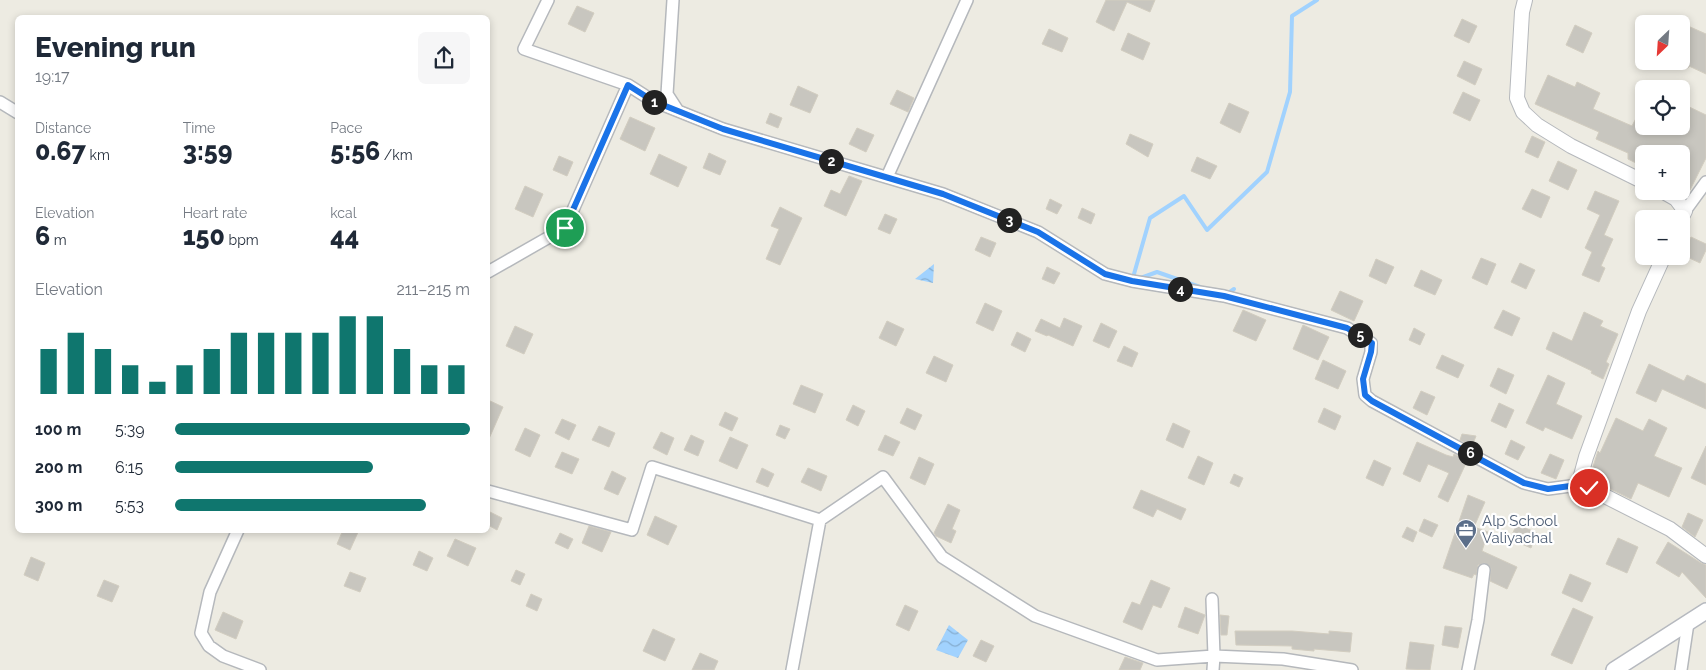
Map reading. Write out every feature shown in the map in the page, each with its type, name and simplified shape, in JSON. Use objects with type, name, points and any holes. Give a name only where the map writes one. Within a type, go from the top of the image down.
[{"type":"main road","points":[[1614,670],[1706,611]]},
{"type":"street","points":[[548,0],[524,49],[628,85],[653,101],[723,129],[943,194],[1038,232],[1105,274],[1132,281],[1224,296],[1347,328],[1372,343],[1363,379],[1365,395],[1372,401],[1524,483],[1548,489],[1585,484]]},
{"type":"street","points":[[673,0],[667,94],[678,111]]},
{"type":"street","points":[[887,177],[967,0]]},
{"type":"street","points":[[1525,0],[1522,12],[1517,98],[1523,112],[1537,125],[1571,146],[1635,178]]},
{"type":"street","points":[[490,271],[565,228],[628,85]]},
{"type":"street","points":[[0,102],[15,111]]},
{"type":"street","points":[[1686,210],[1706,182]]},
{"type":"street","points":[[1660,265],[1639,311],[1586,457],[1580,479],[1589,488],[1670,529],[1706,556]]},
{"type":"street","points":[[490,492],[632,530],[652,467],[820,520]]},
{"type":"street","points":[[792,670],[820,520],[883,477],[942,557],[1035,616],[1157,660],[1214,656],[1283,659],[1352,670]]},
{"type":"street","points":[[237,533],[210,592],[201,632],[210,646],[223,656],[260,670]]},
{"type":"street","points":[[1468,670],[1478,620],[1484,570]]},
{"type":"street","points":[[1212,599],[1213,670]]},
{"type":"street","points":[[1681,670],[1688,624]]},
{"type":"water","points":[[934,264],[933,283],[915,279]]},
{"type":"water","points":[[949,625],[968,640],[958,658],[936,650]]},
{"type":"building","points":[[1106,0],[1155,0],[1150,12],[1127,2],[1114,31],[1096,22]]},
{"type":"building","points":[[577,6],[594,13],[585,32],[568,24]]},
{"type":"building","points":[[1462,19],[1477,26],[1469,43],[1454,36]]},
{"type":"building","points":[[1575,25],[1592,33],[1583,53],[1566,45]]},
{"type":"building","points":[[1690,27],[1706,34],[1706,74],[1690,66]]},
{"type":"building","points":[[1049,29],[1068,38],[1062,52],[1042,44]]},
{"type":"building","points":[[1128,33],[1150,43],[1143,60],[1121,50]]},
{"type":"building","points":[[1464,61],[1482,69],[1475,85],[1457,76]]},
{"type":"building","points":[[1548,75],[1575,87],[1577,82],[1600,93],[1593,109],[1632,126],[1635,120],[1635,135],[1690,135],[1690,107],[1706,115],[1706,158],[1690,190],[1690,145],[1635,145],[1635,162],[1628,159],[1628,153],[1596,139],[1599,132],[1535,104]]},
{"type":"building","points":[[798,86],[818,95],[810,113],[790,105]]},
{"type":"building","points":[[897,90],[914,98],[908,112],[890,104]]},
{"type":"building","points":[[1463,92],[1480,100],[1470,121],[1453,113]]},
{"type":"building","points":[[1229,103],[1249,112],[1240,133],[1220,123]]},
{"type":"building","points":[[770,113],[782,118],[778,128],[766,123]]},
{"type":"building","points":[[630,117],[655,128],[645,151],[620,139]]},
{"type":"building","points":[[857,128],[874,135],[866,152],[849,144]]},
{"type":"building","points":[[1130,134],[1153,144],[1148,157],[1126,144]]},
{"type":"building","points":[[1532,136],[1545,142],[1538,158],[1525,152]]},
{"type":"building","points":[[709,153],[726,161],[720,175],[703,168]]},
{"type":"building","points":[[659,154],[687,167],[678,187],[650,174]]},
{"type":"building","points":[[559,156],[573,162],[567,176],[553,170]]},
{"type":"building","points":[[1197,157],[1217,166],[1210,179],[1191,171]]},
{"type":"building","points":[[1558,161],[1577,170],[1568,190],[1549,181]]},
{"type":"building","points":[[849,176],[862,181],[846,216],[824,206],[831,190],[840,194]]},
{"type":"building","points":[[525,186],[543,194],[533,217],[515,209]]},
{"type":"building","points":[[1532,189],[1550,197],[1541,218],[1522,209]]},
{"type":"building","points":[[1595,191],[1619,201],[1604,235],[1613,239],[1601,266],[1605,268],[1599,282],[1582,275],[1592,252],[1585,248],[1600,215],[1587,209]]},
{"type":"building","points":[[1050,199],[1062,205],[1057,214],[1046,209]]},
{"type":"building","points":[[780,207],[802,218],[780,265],[766,259],[779,229],[771,226]]},
{"type":"building","points":[[1082,208],[1095,214],[1091,224],[1078,218]]},
{"type":"building","points":[[885,214],[897,219],[890,234],[878,229]]},
{"type":"building","points":[[981,237],[996,243],[990,257],[975,250]]},
{"type":"building","points":[[1691,237],[1706,244],[1706,250],[1700,263],[1690,258]]},
{"type":"building","points":[[1481,258],[1496,264],[1487,285],[1472,278]]},
{"type":"building","points":[[1376,259],[1394,267],[1386,284],[1369,276]]},
{"type":"building","points":[[1520,263],[1535,270],[1526,289],[1511,282]]},
{"type":"building","points":[[1047,267],[1060,273],[1054,284],[1042,279]]},
{"type":"building","points":[[1421,270],[1442,280],[1435,295],[1414,286]]},
{"type":"building","points":[[1340,291],[1363,301],[1354,321],[1331,310]]},
{"type":"building","points":[[985,303],[1002,311],[993,331],[976,323]]},
{"type":"building","points":[[1243,310],[1266,320],[1256,341],[1233,331]]},
{"type":"building","points":[[1503,310],[1520,318],[1512,336],[1494,328]]},
{"type":"building","points":[[1584,312],[1603,321],[1600,326],[1618,334],[1606,362],[1609,364],[1603,379],[1591,373],[1592,371],[1546,349],[1553,332],[1572,341]]},
{"type":"building","points":[[1064,318],[1082,326],[1073,346],[1035,331],[1041,319],[1060,328]]},
{"type":"building","points":[[887,321],[904,329],[896,346],[879,338]]},
{"type":"building","points":[[1101,323],[1117,331],[1109,348],[1093,341]]},
{"type":"building","points":[[1303,325],[1329,337],[1318,360],[1293,349]]},
{"type":"building","points":[[515,326],[533,334],[524,354],[506,346]]},
{"type":"building","points":[[1414,328],[1425,334],[1420,345],[1409,340]]},
{"type":"building","points":[[1017,332],[1031,339],[1025,352],[1011,345]]},
{"type":"building","points":[[1124,346],[1138,353],[1132,367],[1117,361]]},
{"type":"building","points":[[1442,355],[1464,365],[1458,378],[1436,368]]},
{"type":"building","points":[[934,356],[953,365],[946,382],[926,373]]},
{"type":"building","points":[[1323,360],[1346,371],[1338,389],[1315,379]]},
{"type":"building","points":[[1649,364],[1684,381],[1687,375],[1706,384],[1706,409],[1662,389],[1656,402],[1636,393]]},
{"type":"building","points":[[1498,368],[1514,375],[1506,394],[1490,386]]},
{"type":"building","points":[[1548,375],[1565,383],[1556,404],[1582,416],[1572,439],[1545,427],[1543,431],[1526,423]]},
{"type":"building","points":[[801,385],[823,394],[815,413],[793,404]]},
{"type":"building","points":[[1421,391],[1435,397],[1427,415],[1413,408]]},
{"type":"building","points":[[490,401],[503,407],[490,436]]},
{"type":"building","points":[[1499,403],[1514,410],[1506,428],[1491,421]]},
{"type":"building","points":[[853,405],[865,411],[858,426],[846,420]]},
{"type":"building","points":[[907,408],[922,415],[915,430],[900,423]]},
{"type":"building","points":[[1324,408],[1341,416],[1335,430],[1318,422]]},
{"type":"building","points":[[725,412],[738,418],[732,431],[719,425]]},
{"type":"building","points":[[1616,418],[1643,431],[1649,419],[1667,428],[1654,456],[1682,468],[1669,497],[1638,483],[1631,499],[1594,481],[1590,476],[1598,451],[1600,453]]},
{"type":"building","points":[[562,419],[576,425],[569,440],[555,433]]},
{"type":"building","points":[[1173,423],[1190,431],[1183,448],[1166,440]]},
{"type":"building","points":[[780,425],[790,429],[785,439],[776,435]]},
{"type":"building","points":[[599,426],[615,433],[609,447],[592,440]]},
{"type":"building","points":[[525,428],[540,435],[530,457],[515,450]]},
{"type":"building","points":[[661,432],[674,438],[667,455],[653,448]]},
{"type":"building","points":[[1462,434],[1476,436],[1472,446],[1460,440]]},
{"type":"building","points":[[691,435],[704,441],[698,456],[684,450]]},
{"type":"building","points":[[885,435],[900,442],[893,456],[878,450]]},
{"type":"building","points":[[730,437],[748,445],[737,469],[719,461]]},
{"type":"building","points":[[1511,440],[1525,447],[1518,460],[1505,454]]},
{"type":"building","points":[[1417,442],[1446,455],[1453,457],[1454,454],[1467,461],[1448,502],[1438,497],[1449,473],[1428,464],[1420,482],[1403,474]]},
{"type":"building","points":[[1706,446],[1706,485],[1691,478]]},
{"type":"building","points":[[562,452],[579,459],[572,474],[555,467]]},
{"type":"building","points":[[1550,454],[1564,460],[1556,479],[1541,473]]},
{"type":"building","points":[[1198,456],[1213,463],[1204,485],[1188,478]]},
{"type":"building","points":[[919,457],[934,464],[925,485],[910,478]]},
{"type":"building","points":[[1374,460],[1391,468],[1383,486],[1366,478]]},
{"type":"building","points":[[762,468],[774,474],[768,487],[756,482]]},
{"type":"building","points":[[808,468],[827,476],[821,491],[801,482]]},
{"type":"building","points":[[612,471],[626,478],[618,495],[604,489]]},
{"type":"building","points":[[1234,474],[1243,478],[1239,487],[1230,483]]},
{"type":"building","points":[[1141,490],[1186,509],[1181,520],[1157,509],[1153,517],[1133,508]]},
{"type":"building","points":[[1468,495],[1485,502],[1474,527],[1488,532],[1482,551],[1517,567],[1507,589],[1490,581],[1491,568],[1485,563],[1478,565],[1476,575],[1474,574],[1472,578],[1443,568]]},
{"type":"building","points":[[948,504],[960,510],[952,529],[956,531],[951,543],[936,536],[934,533]]},
{"type":"building","points":[[490,512],[502,518],[497,530],[490,526]]},
{"type":"building","points":[[1688,513],[1703,520],[1695,537],[1682,527]]},
{"type":"building","points":[[655,516],[677,526],[668,545],[647,535]]},
{"type":"building","points":[[1424,519],[1438,525],[1432,537],[1419,531]]},
{"type":"building","points":[[1517,524],[1537,533],[1531,548],[1510,539]]},
{"type":"building","points":[[589,526],[611,532],[602,552],[582,543]]},
{"type":"building","points":[[1407,527],[1417,532],[1413,542],[1402,537]]},
{"type":"building","points":[[342,533],[358,533],[350,550],[337,544]]},
{"type":"building","points":[[560,533],[573,539],[568,549],[555,543]]},
{"type":"building","points":[[1618,538],[1638,547],[1627,573],[1606,564]]},
{"type":"building","points":[[455,539],[476,548],[468,566],[447,556]]},
{"type":"building","points":[[1668,542],[1706,565],[1706,598],[1682,572],[1679,577],[1656,563]]},
{"type":"building","points":[[419,551],[433,558],[427,571],[413,565]]},
{"type":"building","points":[[31,557],[45,563],[38,581],[24,575]]},
{"type":"building","points":[[516,570],[525,574],[520,585],[511,581]]},
{"type":"building","points":[[350,572],[366,578],[360,592],[344,586]]},
{"type":"building","points":[[1570,574],[1591,583],[1582,602],[1562,593]]},
{"type":"building","points":[[104,580],[119,586],[112,602],[97,596]]},
{"type":"building","points":[[1151,580],[1170,588],[1161,608],[1153,605],[1142,630],[1123,622],[1132,602],[1140,605]]},
{"type":"building","points":[[531,594],[542,599],[537,611],[526,606]]},
{"type":"building","points":[[905,605],[918,611],[909,631],[896,625]]},
{"type":"building","points":[[1185,607],[1205,615],[1198,634],[1178,627]]},
{"type":"building","points":[[1573,608],[1593,617],[1572,664],[1551,655]]},
{"type":"building","points":[[223,612],[243,621],[236,639],[215,630]]},
{"type":"building","points":[[1220,615],[1229,616],[1227,635],[1221,635]]},
{"type":"building","points":[[1445,626],[1462,628],[1458,648],[1442,645]]},
{"type":"building","points":[[653,629],[675,639],[665,661],[643,651]]},
{"type":"building","points":[[1235,631],[1292,631],[1329,634],[1329,631],[1352,633],[1350,652],[1292,649],[1292,646],[1236,645]]},
{"type":"building","points":[[981,640],[994,646],[986,662],[973,656]]},
{"type":"building","points":[[1410,642],[1434,645],[1430,670],[1406,669]]},
{"type":"building","points":[[700,653],[718,661],[714,670],[692,670]]},
{"type":"building","points":[[1125,657],[1143,663],[1140,670],[1119,670]]},
{"type":"waterway","points":[[1132,281],[1150,218],[1184,196],[1207,230],[1267,172],[1290,92],[1292,16],[1317,0]]},
{"type":"waterway","points":[[1138,279],[1157,272],[1200,287]]},
{"type":"waterway","points":[[1227,294],[1234,289]]},
{"type":"place","name":"Alp School Valiyachal","points":[[1466,549]]},
{"type":"route","points":[[565,228],[628,85],[653,101],[723,129],[943,194],[1038,232],[1105,274],[1132,281],[1224,296],[1347,328],[1372,343],[1363,379],[1365,395],[1372,401],[1524,483],[1548,489],[1585,484],[1589,488]]}]
